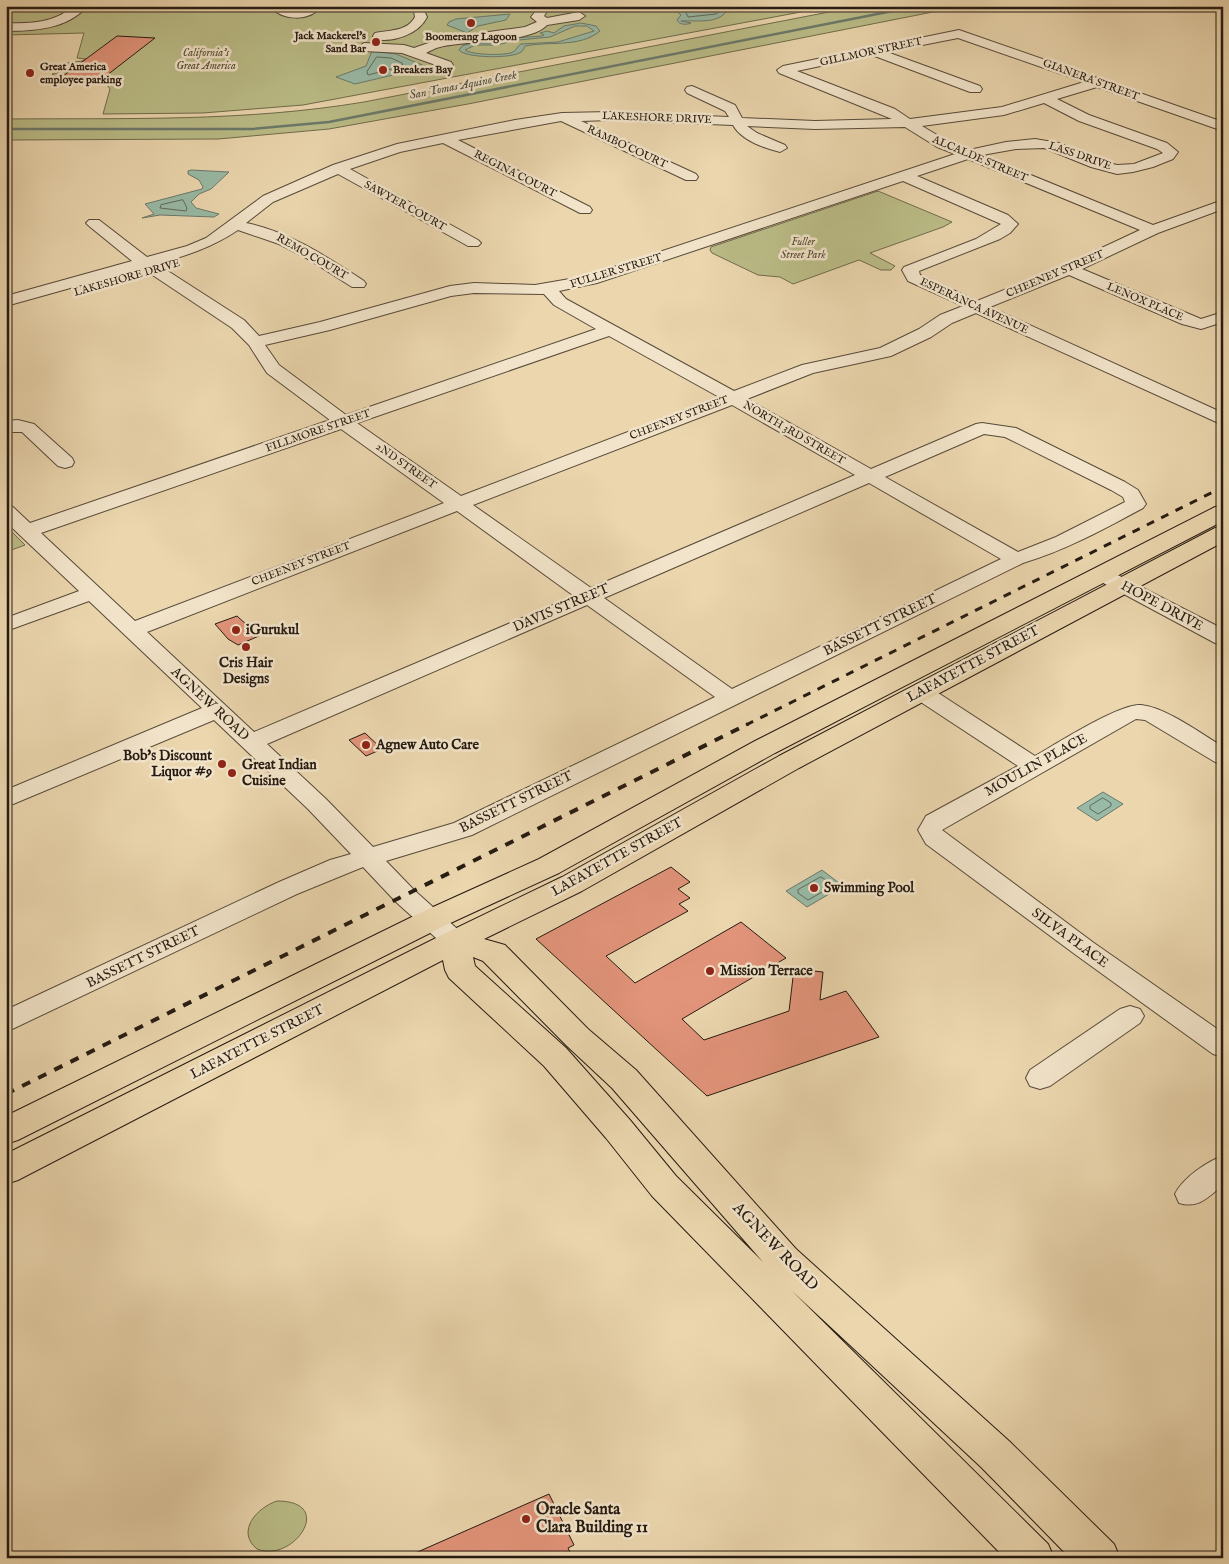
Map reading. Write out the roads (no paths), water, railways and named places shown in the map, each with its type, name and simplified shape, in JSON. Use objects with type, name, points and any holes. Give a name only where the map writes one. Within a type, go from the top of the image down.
[{"type":"main road","name":"LAFAYETTE STREET","points":[[6,1131],[444,930],[572,884],[788,762],[921,692],[1112,580],[1223,512]]},
{"type":"main road","name":"LAFAYETTE STREET","points":[[6,1170],[444,930],[549,866],[765,747],[1112,580],[1223,533]]},
{"type":"main road","points":[[444,930],[460,970],[555,1058],[618,1129],[664,1186],[1033,1558]]},
{"type":"main road","name":"AGNEW ROAD","points":[[444,930],[494,952],[577,1037],[624,1079],[783,1260],[995,1454],[1099,1558]]},
{"type":"street","points":[[6,27],[59,22],[75,13],[81,6]]},
{"type":"street","points":[[153,6],[178,6]]},
{"type":"street","points":[[275,6],[287,13],[296,14],[308,13],[316,6]]},
{"type":"street","points":[[379,36],[397,35],[416,25],[421,20],[419,10],[414,6]]},
{"type":"street","points":[[535,6],[541,11],[537,17],[544,22]]},
{"type":"street","points":[[364,46],[413,47],[452,40],[514,34],[540,26],[544,22],[579,16]]},
{"type":"street","name":"GILLMOR STREET","points":[[783,70],[959,34]]},
{"type":"street","name":"GIANERA STREET","points":[[959,34],[1223,127]]},
{"type":"street","points":[[397,35],[413,47],[447,65]]},
{"type":"street","points":[[872,51],[975,89]]},
{"type":"street","name":"ALCALDE STREET","points":[[783,70],[890,112],[932,140],[1153,230]]},
{"type":"street","name":"LAKESHORE DRIVE","points":[[6,301],[150,266],[203,256],[232,237],[235,225],[268,199],[338,168],[383,152],[444,138],[515,124],[592,112],[738,122],[834,126],[909,123],[986,114],[1045,99],[1096,83]]},
{"type":"street","points":[[692,90],[730,108],[742,128],[752,136],[780,148]]},
{"type":"street","name":"LASS DRIVE","points":[[967,155],[1040,143],[1053,146],[1104,166],[1122,170],[1168,156],[1171,152],[1162,146],[1084,118],[1063,106],[1045,99]]},
{"type":"street","name":"RAMBO COURT","points":[[562,117],[691,177]]},
{"type":"street","name":"REGINA COURT","points":[[444,138],[585,210]]},
{"type":"street","name":"FULLER STREET","points":[[255,342],[324,326],[450,290],[474,288],[550,288],[591,280],[967,155]]},
{"type":"street","name":"SAWYER COURT","points":[[338,168],[473,243]]},
{"type":"street","name":"ESPERANCA AVENUE","points":[[903,176],[1003,218],[1010,224],[1005,230],[981,242],[910,270],[914,278],[1223,420]]},
{"type":"street","name":"CHEENEY STREET","points":[[132,630],[808,369],[885,352],[925,333],[946,319],[1069,269],[1153,230],[1223,204]]},
{"type":"street","name":"2ND STREET","points":[[94,223],[150,266],[238,324],[255,342],[273,369],[344,422],[731,698]]},
{"type":"street","name":"REMO COURT","points":[[235,225],[262,230],[284,239],[358,284]]},
{"type":"street","name":"LAKESHORE DRIVE","points":[[6,313],[150,266]]},
{"type":"street","name":"LENOX PLACE","points":[[1069,269],[1200,324],[1223,317]]},
{"type":"street","name":"NORTH 3RD STREET","points":[[550,288],[560,302],[1016,559]]},
{"type":"street","name":"FILLMORE STREET","points":[[27,531],[609,330]]},
{"type":"street","points":[[6,426],[18,425],[28,428],[65,462]]},
{"type":"street","name":"DAVIS STREET","points":[[251,742],[982,428],[1010,432],[1118,486],[1131,494],[1136,504],[1068,539],[1036,553],[1016,559]]},
{"type":"street","name":"AGNEW ROAD","points":[[6,511],[317,804],[405,896],[444,930]]},
{"type":"street","name":"BASSETT STREET","points":[[6,1022],[288,888],[339,866],[463,829],[1016,559]]},
{"type":"street","name":"HOPE DRIVE","points":[[1112,580],[1223,638]]},
{"type":"street","points":[[6,625],[92,593]]},
{"type":"street","points":[[921,692],[1034,766]]},
{"type":"street","points":[[6,798],[217,710]]},
{"type":"street","name":"MOULIN PLACE","points":[[935,822],[1128,714],[1140,711],[1153,715],[1223,757]]},
{"type":"street","name":"SILVA PLACE","points":[[935,822],[930,830],[935,838],[1084,949],[1223,1047]]},
{"type":"street","points":[[1040,1078],[1130,1016]]},
{"type":"street","points":[[1190,1194],[1223,1168]]},
{"type":"water","points":[[682,6],[725,6],[728,9],[724,14],[713,20],[681,21],[691,23],[683,24],[677,20],[681,15],[675,10]]},
{"type":"water","name":"Boomerang Lagoon","points":[[510,14],[506,20],[478,26],[467,33],[447,25],[456,19]]},
{"type":"water","points":[[581,23],[596,26],[600,31],[583,40],[574,42],[525,46],[521,52],[508,56],[478,56],[463,53],[459,50],[462,46],[472,43],[491,43],[515,38],[542,36],[544,35],[540,33],[547,31],[554,33],[564,26]],"holes":[[[575,26],[587,26],[594,31],[558,42],[521,44],[509,53],[481,54],[465,50],[475,45],[496,45],[519,40],[550,37]]]},
{"type":"water","name":"Breakers Bay","points":[[372,51],[396,54],[427,67],[355,84],[336,77],[366,66]]},
{"type":"water","points":[[188,171],[229,172],[211,189],[199,194],[191,202],[196,208],[219,214],[214,217],[160,215],[142,218],[154,214],[145,204],[202,189],[203,187],[199,180],[188,174]]},
{"type":"water","points":[[1103,792],[1123,804],[1097,821],[1077,808]]},
{"type":"water","name":"Swimming Pool","points":[[822,870],[843,886],[807,907],[786,891]]},
{"type":"waterway","name":"San Tomas Aquino Creek","points":[[6,129],[252,129],[329,122],[918,6]]},
{"type":"railway","points":[[746,725],[1223,487]]},
{"type":"railway","points":[[6,1094],[748,724]]},
{"type":"place","name":"Boomerang Lagoon","points":[[471,23]]},
{"type":"place","name":"Jack Mackerel's Sand Bar","points":[[376,42]]},
{"type":"place","name":"Breakers Bay","points":[[383,70]]},
{"type":"place","name":"Great America employee parking","points":[[30,73]]},
{"type":"place","name":"iGurukul","points":[[236,630]]},
{"type":"place","name":"Cris Hair Designs","points":[[246,647]]},
{"type":"place","name":"Agnew Auto Care","points":[[366,745]]},
{"type":"place","name":"Bob's Discount Liquor #9","points":[[222,764]]},
{"type":"place","name":"Great Indian Cuisine","points":[[232,773]]},
{"type":"place","name":"Swimming Pool","points":[[814,888]]},
{"type":"place","name":"Mission Terrace","points":[[710,971]]},
{"type":"place","name":"Oracle Santa Clara Building 11","points":[[526,1519]]},
{"type":"park label","name":"California's Great America","points":[[206,59]]},
{"type":"park label","name":"Fuller Street Park","points":[[803,248]]}]
